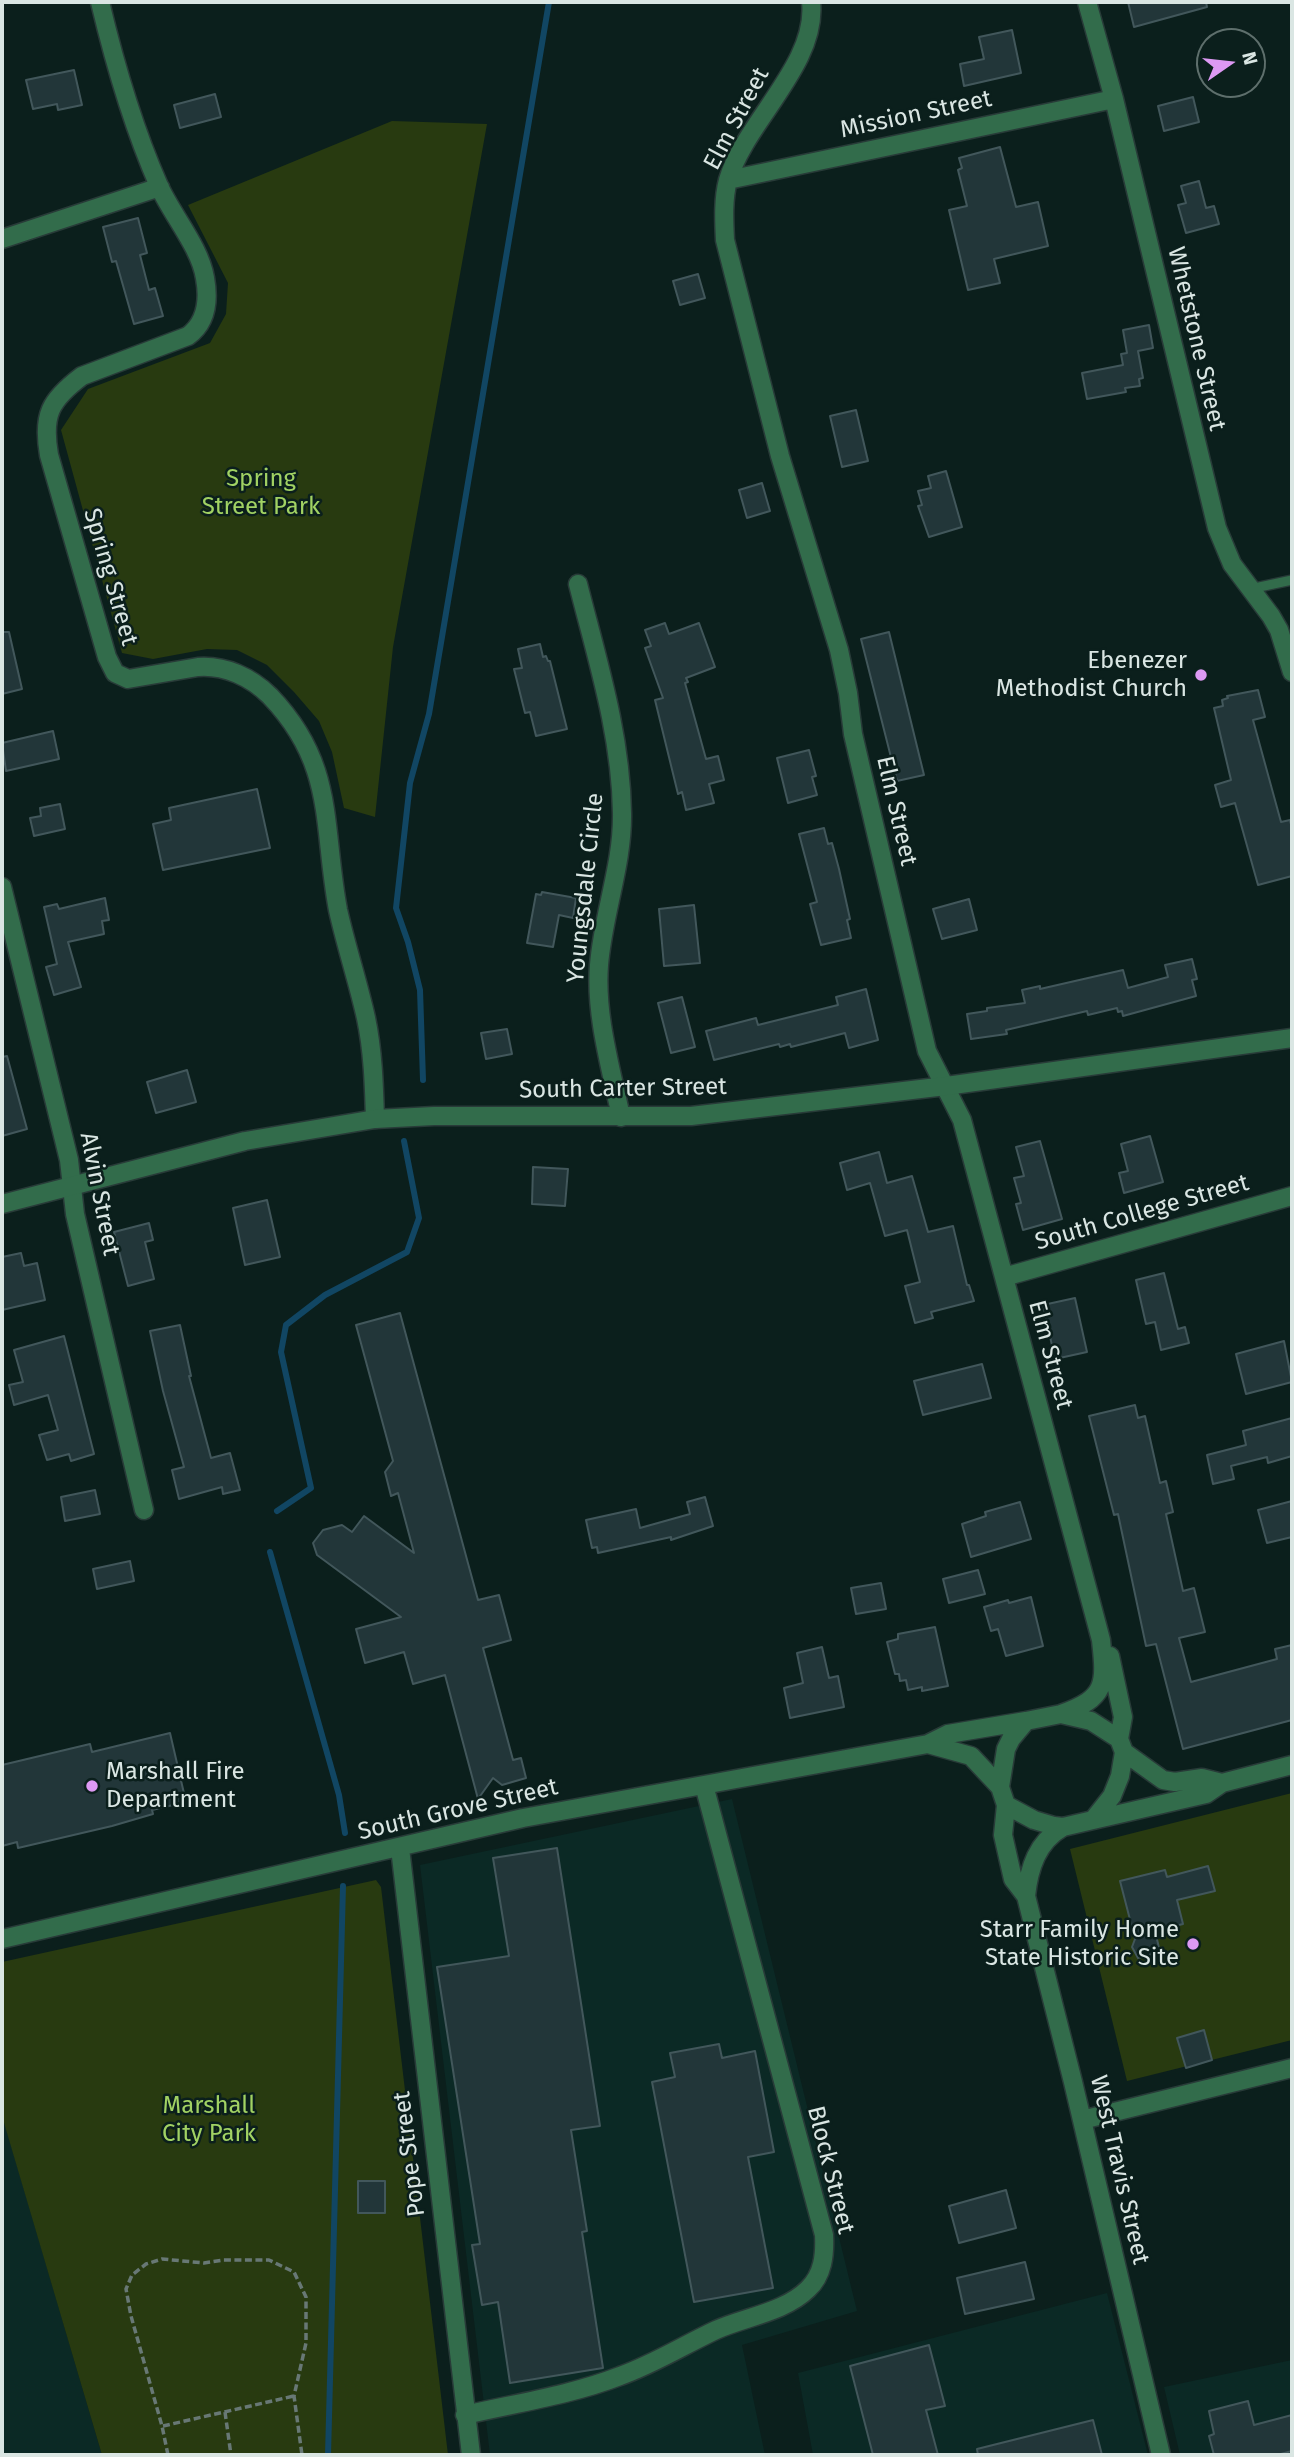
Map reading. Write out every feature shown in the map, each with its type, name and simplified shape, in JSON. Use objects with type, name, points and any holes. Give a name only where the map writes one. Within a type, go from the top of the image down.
[{"type":"street","name":"Spring Street","points":[[100,2],[124,94],[160,187],[205,275],[205,313],[200,327],[188,336],[82,376],[68,387],[55,400],[47,416],[49,455],[107,657],[115,673],[128,679],[209,666],[230,671],[265,691],[288,715],[306,743],[322,793],[338,909],[369,1037],[375,1119]]},
{"type":"street","name":"Elm Street","points":[[811,2],[811,21],[802,52],[728,180],[724,225],[729,261],[780,456],[839,650],[853,734],[927,1051],[962,1120],[1101,1640],[1104,1667],[1098,1691],[1087,1703],[1062,1714]]},
{"type":"street","name":"Whetstone Street","points":[[1087,2],[1114,99],[1217,528],[1232,564],[1279,630],[1292,672]]},
{"type":"street","name":"Mission Street","points":[[728,180],[1114,99]]},
{"type":"street","points":[[2,239],[160,187]]},
{"type":"street","name":"Youngsdale Circle","points":[[578,584],[613,726],[620,771],[620,839],[602,941],[598,982],[599,1003],[621,1117]]},
{"type":"street","name":"Alvin Street","points":[[2,887],[69,1160],[75,1214],[144,1510]]},
{"type":"street","name":"South Carter Street","points":[[2,1204],[245,1142],[375,1119],[434,1115],[670,1117],[728,1113],[1292,1038]]},
{"type":"street","name":"South College Street","points":[[1004,1277],[1292,1198]]},
{"type":"street","name":"Elm Street","points":[[1101,1640],[1111,1658],[1122,1717],[1122,1745]]},
{"type":"street","points":[[1222,1783],[1202,1778],[1175,1782],[1163,1780],[1091,1721],[1062,1714],[1026,1721],[1018,1730],[1006,1749],[1003,1796],[1034,1820],[1063,1827],[1206,1794],[1222,1783],[1292,1766]]},
{"type":"street","name":"South Grove Street","points":[[2,1938],[546,1814],[928,1744],[948,1734],[1026,1721]]},
{"type":"street","name":"South Grove Street","points":[[928,1744],[971,1756],[1003,1796]]},
{"type":"street","points":[[1093,1820],[1116,1787],[1122,1745]]},
{"type":"street","name":"Block Street","points":[[466,2415],[590,2386],[640,2369],[716,2330],[791,2302],[808,2290],[822,2266],[824,2235],[704,1785]]},
{"type":"street","name":"West Travis Street","points":[[1003,1796],[1003,1835],[1013,1879],[1026,1896]]},
{"type":"street","name":"West Travis Street","points":[[1063,1827],[1047,1839],[1035,1858],[1026,1896],[1161,2455]]},
{"type":"street","name":"Pope Street","points":[[400,1848],[471,2455]]},
{"type":"street","points":[[1082,2120],[1292,2068]]},
{"type":"lane","points":[[1250,589],[1292,579]]},
{"type":"path","points":[[168,2455],[126,2289],[132,2274],[146,2264],[162,2259],[204,2263],[223,2260],[269,2260],[293,2272],[306,2297],[306,2343],[294,2396],[302,2455]]},
{"type":"path","points":[[162,2427],[294,2396]]},
{"type":"path","points":[[225,2412],[230,2455]]},
{"type":"shaded area","points":[[732,1799],[857,2311],[742,2345],[765,2455],[490,2455],[420,1865]]},
{"type":"shaded area","points":[[2,2114],[102,2455],[2,2455]]},
{"type":"shaded area","points":[[1107,2293],[1148,2455],[813,2455],[798,2373]]},
{"type":"shaded area","points":[[1292,2360],[1292,2455],[1180,2455],[1164,2387]]},
{"type":"green space","name":"Spring Street Park","points":[[392,121],[487,124],[393,647],[375,817],[344,808],[332,752],[319,721],[267,665],[237,650],[207,649],[153,659],[122,653],[61,430],[88,389],[210,343],[226,314],[228,283],[188,205]]},
{"type":"green space","name":"Starr Family Home State Historic Site","points":[[1292,1793],[1292,2040],[1127,2081],[1070,1849]]},
{"type":"green space","name":"Marshall City Park","points":[[376,1880],[381,1887],[448,2455],[102,2455],[2,2116],[2,1962]]},
{"type":"building","points":[[1128,2],[1206,2],[1207,7],[1134,27]]},
{"type":"building","points":[[1012,30],[1021,73],[964,86],[960,64],[984,59],[979,37]]},
{"type":"building","points":[[74,70],[82,105],[58,110],[57,104],[33,109],[26,80]]},
{"type":"building","points":[[215,94],[221,117],[180,128],[174,105]]},
{"type":"building","points":[[1193,97],[1199,122],[1164,131],[1158,106]]},
{"type":"building","points":[[1000,147],[1016,207],[1038,202],[1048,246],[994,259],[1000,283],[968,290],[949,210],[967,206],[958,170],[962,168],[959,158]]},
{"type":"building","points":[[1199,181],[1206,208],[1214,206],[1219,224],[1186,233],[1178,205],[1186,203],[1181,186]]},
{"type":"building","points":[[138,218],[147,253],[140,255],[149,290],[155,288],[163,316],[134,324],[103,227]]},
{"type":"building","points":[[698,274],[705,298],[680,305],[673,281]]},
{"type":"building","points":[[1149,325],[1153,348],[1138,351],[1143,378],[1139,379],[1140,386],[1125,388],[1126,392],[1087,399],[1082,373],[1123,365],[1121,354],[1127,353],[1123,330]]},
{"type":"building","points":[[856,410],[868,461],[842,467],[830,416]]},
{"type":"building","points":[[946,471],[962,527],[929,537],[918,506],[922,505],[918,491],[931,488],[928,476]]},
{"type":"building","points":[[762,483],[770,511],[747,518],[739,490]]},
{"type":"building","points":[[665,623],[669,634],[699,623],[715,667],[686,678],[688,682],[685,683],[706,759],[718,756],[724,780],[709,784],[714,803],[686,810],[682,792],[678,794],[655,700],[663,698],[645,648],[651,646],[645,630]]},
{"type":"building","points":[[2,632],[9,632],[22,689],[2,694]]},
{"type":"building","points":[[889,632],[924,775],[897,781],[861,639]]},
{"type":"building","points":[[540,644],[543,657],[546,656],[550,661],[567,729],[536,736],[530,712],[525,713],[514,669],[522,668],[518,649]]},
{"type":"building","points":[[1258,690],[1265,717],[1253,720],[1281,822],[1290,820],[1292,876],[1258,885],[1235,803],[1221,807],[1215,785],[1231,780],[1214,708],[1223,706],[1222,700],[1228,698],[1227,696]]},
{"type":"building","points":[[53,731],[59,759],[6,771],[2,743]]},
{"type":"building","points":[[809,750],[816,776],[812,777],[817,795],[788,803],[777,758]]},
{"type":"building","points":[[257,789],[270,848],[163,870],[153,824],[171,820],[169,808]]},
{"type":"building","points":[[60,804],[65,829],[34,836],[30,818],[41,816],[40,808]]},
{"type":"building","points":[[824,828],[828,844],[832,843],[839,869],[850,919],[847,920],[851,938],[821,945],[810,904],[817,902],[799,834]]},
{"type":"building","points":[[542,892],[576,898],[573,918],[559,915],[553,947],[527,943],[536,894],[541,895]]},
{"type":"building","points":[[105,898],[109,920],[102,921],[104,934],[68,942],[81,987],[54,995],[46,967],[57,964],[44,907],[57,904],[59,909]]},
{"type":"building","points":[[969,899],[977,930],[942,939],[933,909]]},
{"type":"building","points":[[694,905],[700,963],[664,966],[659,909]]},
{"type":"building","points":[[1192,959],[1197,979],[1192,980],[1196,996],[1123,1016],[1122,1011],[1118,1012],[1117,1008],[1088,1015],[1087,1011],[1006,1030],[1007,1034],[971,1039],[967,1014],[987,1011],[987,1008],[1025,1003],[1022,990],[1040,986],[1040,989],[1123,970],[1128,988],[1168,977],[1165,965]]},
{"type":"building","points":[[866,989],[878,1040],[849,1048],[845,1033],[791,1047],[790,1044],[780,1047],[779,1044],[714,1060],[706,1031],[756,1018],[758,1025],[838,1005],[836,997]]},
{"type":"building","points":[[682,997],[695,1047],[671,1053],[658,1003]]},
{"type":"building","points":[[507,1029],[512,1054],[486,1059],[481,1033]]},
{"type":"building","points":[[7,1056],[27,1129],[2,1136],[2,1057]]},
{"type":"building","points":[[187,1070],[196,1102],[156,1113],[147,1082]]},
{"type":"building","points":[[1150,1136],[1163,1182],[1124,1193],[1119,1173],[1128,1171],[1121,1144]]},
{"type":"building","points":[[1040,1141],[1062,1219],[1023,1230],[1016,1204],[1021,1203],[1014,1178],[1024,1176],[1016,1147]]},
{"type":"building","points":[[879,1152],[887,1183],[912,1176],[928,1232],[953,1226],[967,1285],[974,1301],[931,1312],[933,1318],[915,1323],[905,1286],[920,1282],[907,1230],[885,1236],[870,1183],[847,1190],[840,1163]]},
{"type":"building","points":[[533,1167],[568,1169],[565,1206],[532,1204]]},
{"type":"building","points":[[267,1200],[280,1257],[245,1265],[233,1208]]},
{"type":"building","points":[[149,1223],[153,1240],[145,1242],[154,1279],[128,1286],[114,1232]]},
{"type":"building","points":[[21,1253],[24,1266],[37,1263],[45,1300],[2,1310],[2,1257]]},
{"type":"building","points":[[1164,1273],[1178,1329],[1185,1327],[1189,1343],[1161,1350],[1155,1322],[1146,1324],[1136,1280]]},
{"type":"building","points":[[1075,1298],[1087,1352],[1055,1359],[1043,1305]]},
{"type":"building","points":[[400,1313],[478,1600],[499,1595],[511,1640],[483,1648],[513,1760],[521,1758],[526,1778],[502,1785],[493,1778],[478,1799],[445,1675],[413,1684],[404,1652],[365,1663],[356,1629],[401,1617],[317,1555],[313,1543],[323,1530],[342,1525],[352,1532],[364,1516],[414,1553],[398,1493],[391,1496],[385,1472],[393,1461],[356,1325]]},
{"type":"building","points":[[180,1325],[189,1376],[211,1458],[230,1453],[240,1490],[223,1494],[222,1487],[179,1499],[172,1470],[184,1467],[150,1331]]},
{"type":"building","points":[[64,1336],[94,1454],[71,1461],[69,1454],[47,1460],[39,1435],[58,1430],[48,1395],[14,1405],[9,1385],[23,1382],[14,1350]]},
{"type":"building","points":[[1284,1341],[1292,1382],[1246,1394],[1236,1354]]},
{"type":"building","points":[[982,1364],[991,1398],[923,1415],[914,1381]]},
{"type":"building","points":[[1135,1405],[1138,1418],[1145,1416],[1160,1483],[1166,1481],[1173,1512],[1166,1514],[1183,1591],[1194,1588],[1205,1632],[1179,1638],[1191,1682],[1277,1659],[1275,1649],[1292,1645],[1292,1720],[1183,1749],[1156,1644],[1146,1646],[1118,1514],[1114,1515],[1089,1416]]},
{"type":"building","points":[[1292,1418],[1292,1456],[1268,1463],[1267,1457],[1231,1466],[1234,1479],[1213,1484],[1207,1455],[1246,1445],[1243,1431]]},
{"type":"building","points":[[95,1490],[100,1514],[65,1521],[61,1497]]},
{"type":"building","points":[[705,1497],[713,1526],[671,1540],[671,1537],[598,1553],[597,1547],[592,1548],[586,1520],[636,1509],[640,1528],[690,1514],[687,1502]]},
{"type":"building","points":[[1292,1501],[1292,1537],[1267,1543],[1258,1510]]},
{"type":"building","points":[[1020,1502],[1031,1539],[971,1557],[962,1524],[986,1516],[985,1512]]},
{"type":"building","points":[[130,1561],[134,1581],[97,1589],[93,1569]]},
{"type":"building","points":[[978,1570],[985,1594],[949,1603],[943,1579]]},
{"type":"building","points":[[881,1583],[886,1609],[856,1614],[851,1588]]},
{"type":"building","points":[[1031,1597],[1043,1646],[1006,1656],[998,1629],[991,1631],[984,1607]]},
{"type":"building","points":[[935,1627],[948,1686],[922,1691],[922,1687],[908,1690],[906,1680],[900,1681],[899,1674],[895,1674],[887,1642],[898,1639],[898,1634]]},
{"type":"building","points":[[822,1647],[829,1678],[838,1676],[844,1707],[790,1718],[784,1688],[803,1683],[797,1653]]},
{"type":"building","name":"Marshall Fire Department","points":[[170,1733],[186,1802],[152,1810],[153,1814],[112,1826],[18,1848],[17,1842],[2,1846],[2,1765],[90,1744],[92,1752]]},
{"type":"building","points":[[557,1848],[600,2126],[571,2130],[587,2231],[582,2232],[603,2368],[510,2383],[498,2302],[482,2305],[472,2245],[480,2244],[437,1967],[509,1956],[493,1858]]},
{"type":"building","points":[[1208,1866],[1215,1891],[1177,1900],[1183,1924],[1155,1931],[1160,1952],[1138,1958],[1132,1947],[1135,1939],[1120,1881],[1165,1870],[1167,1877]]},
{"type":"building","points":[[1204,2030],[1212,2060],[1186,2068],[1177,2038]]},
{"type":"building","points":[[719,2044],[722,2058],[755,2051],[774,2152],[748,2157],[773,2288],[694,2302],[652,2082],[675,2077],[670,2053]]},
{"type":"building","points":[[358,2181],[385,2181],[385,2213],[358,2213]]},
{"type":"building","points":[[1006,2190],[1016,2228],[959,2243],[949,2206]]},
{"type":"building","points":[[1025,2262],[1034,2299],[965,2314],[957,2278]]},
{"type":"building","points":[[929,2345],[945,2406],[926,2410],[938,2455],[873,2455],[850,2366]]},
{"type":"building","points":[[1248,2401],[1254,2425],[1292,2415],[1292,2451],[1277,2455],[1214,2455],[1209,2436],[1214,2434],[1209,2411]]},
{"type":"building","points":[[1093,2420],[1102,2455],[978,2455],[977,2449]]},
{"type":"waterway","points":[[423,1080],[420,990],[396,908],[410,783],[429,714],[549,2]]},
{"type":"waterway","points":[[277,1511],[311,1488],[281,1352],[286,1325],[325,1295],[407,1252],[419,1218],[404,1141]]},
{"type":"waterway","points":[[270,1552],[339,1795],[345,1833]]},
{"type":"waterway","points":[[328,2455],[343,1886]]},
{"type":"place","name":"Ebenezer Methodist Church","points":[[1201,675]]},
{"type":"place","name":"Marshall Fire Department","points":[[92,1786]]},
{"type":"place","name":"Starr Family Home State Historic Site","points":[[1193,1944]]}]
